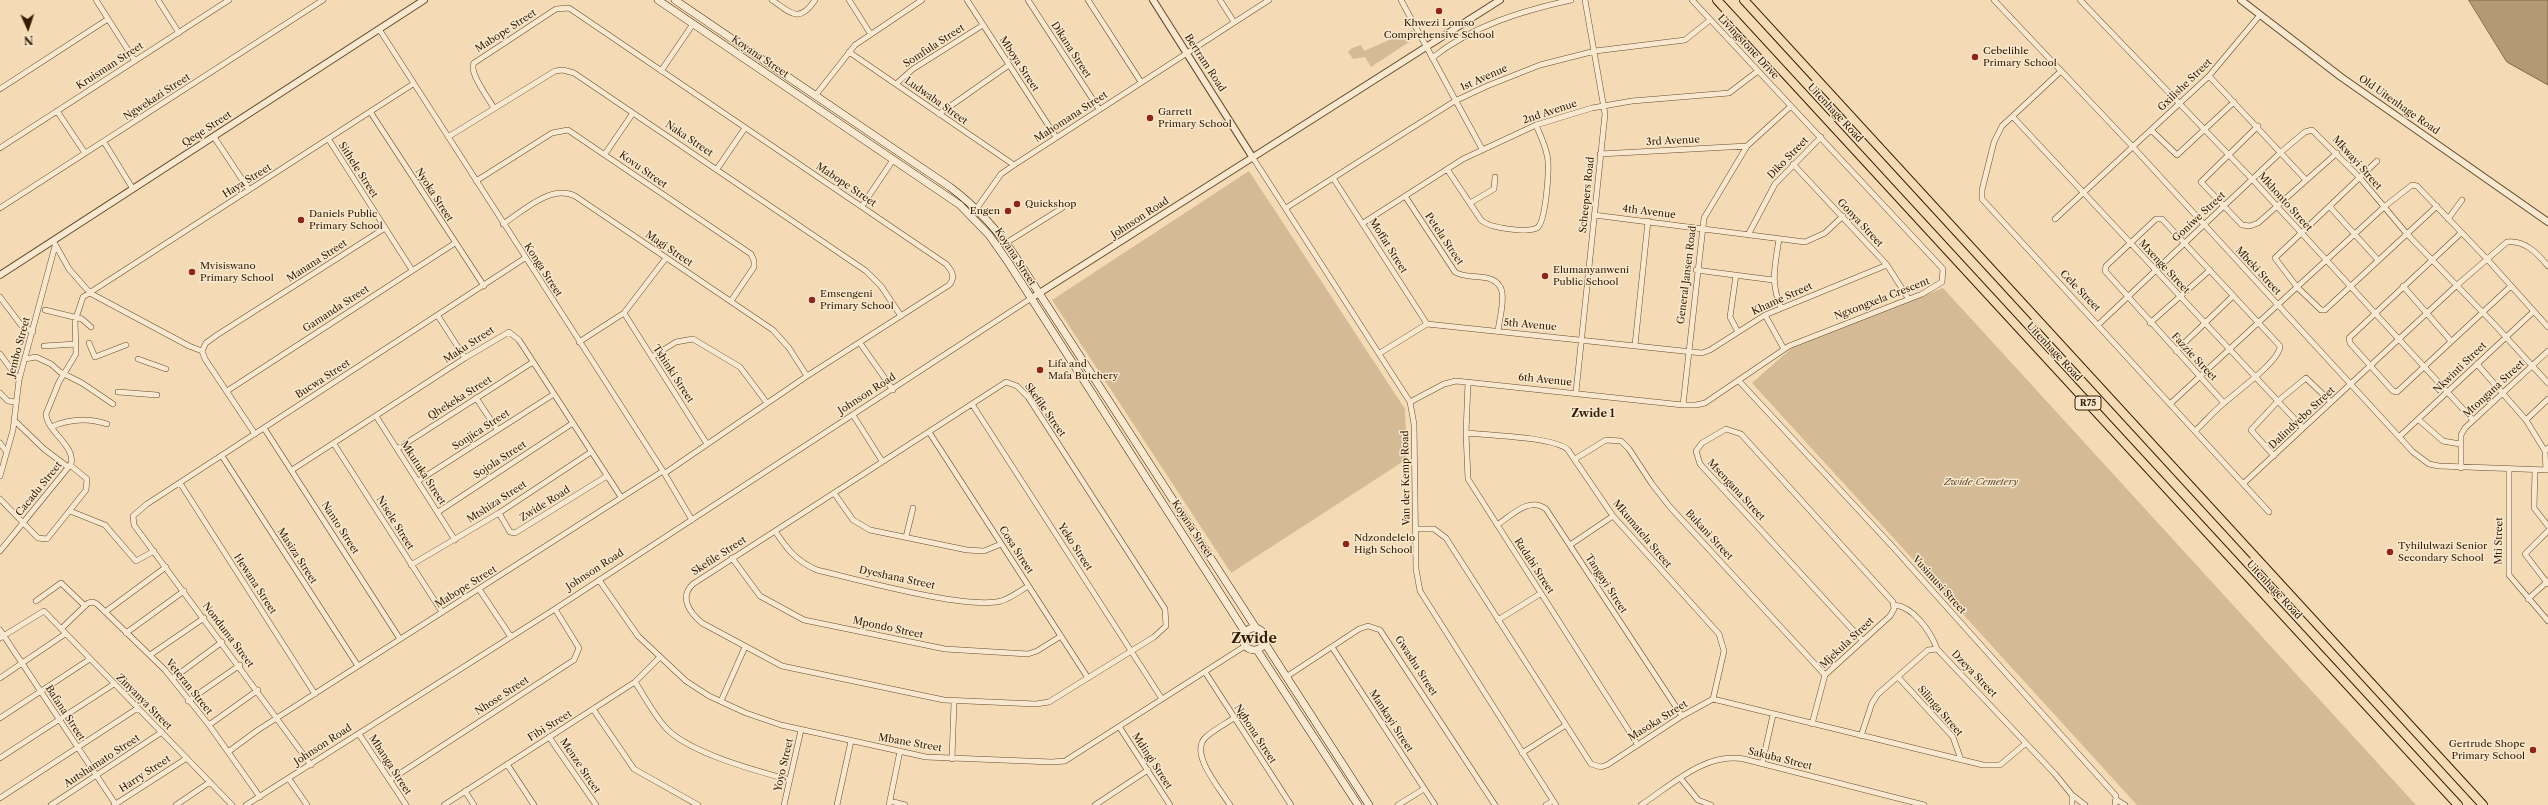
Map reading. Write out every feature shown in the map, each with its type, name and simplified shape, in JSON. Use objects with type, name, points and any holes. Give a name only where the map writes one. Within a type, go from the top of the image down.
[{"type":"main road","name":"Koyana Street","points":[[658,0],[893,160],[972,216],[995,243],[1245,632]]},
{"type":"main road","name":"Koyana Street","points":[[676,0],[977,208],[1006,243],[1256,628],[1262,632],[1264,642],[1369,805]]},
{"type":"main road","name":"Uitenhage Road","points":[[1717,0],[2458,805]]},
{"type":"main road","name":"Uitenhage Road","points":[[1744,0],[2483,805]]},
{"type":"main road","points":[[1256,628],[1245,632],[1242,639],[1245,646],[1250,650],[1257,650],[1264,642]]},
{"type":"main road","points":[[1257,650],[1358,805]]},
{"type":"street","points":[[96,0],[135,61]]},
{"type":"street","points":[[158,0],[179,33]]},
{"type":"street","name":"Kruisman Street","points":[[0,148],[229,0]]},
{"type":"street","name":"Ngwekazi Street","points":[[0,208],[323,0]]},
{"type":"street","name":"Qeqe Street","points":[[0,275],[54,243],[133,189],[424,0]]},
{"type":"street","points":[[772,0],[792,13],[798,15],[806,12],[815,0]]},
{"type":"street","points":[[849,0],[870,33]]},
{"type":"street","points":[[815,96],[849,52],[870,33],[915,2],[922,0]]},
{"type":"street","name":"Mboya Street","points":[[967,0],[1056,137]]},
{"type":"street","name":"Dikana Street","points":[[1028,0],[1099,109]]},
{"type":"street","points":[[1088,0],[1141,82]]},
{"type":"street","name":"Bertram Road","points":[[1152,0],[1253,158]]},
{"type":"street","points":[[1220,0],[1234,22]]},
{"type":"street","name":"Mahomana Street","points":[[977,208],[1002,174],[1014,165],[1269,0]]},
{"type":"street","points":[[1402,0],[1482,149]]},
{"type":"street","name":"Johnson Road","points":[[246,805],[555,609],[893,390],[1039,293],[1500,0]]},
{"type":"street","points":[[1432,58],[1449,45],[1504,17],[1524,10],[1571,0]]},
{"type":"street","name":"Scheepers Road","points":[[1576,392],[1605,106],[1585,0]]},
{"type":"street","name":"Livingstone Drive","points":[[1692,0],[1791,106]]},
{"type":"street","name":"Mbeki Street","points":[[1994,0],[2133,147],[2413,452],[2429,464],[2461,468],[2547,470]]},
{"type":"street","name":"Mkhonto Street","points":[[2080,0],[2252,179],[2276,208],[2375,312],[2473,420]]},
{"type":"street","name":"Old Uitenhage Road","points":[[2241,0],[2372,99],[2548,222]]},
{"type":"street","name":"Mabope Street","points":[[228,752],[358,666],[479,590],[621,497],[664,472],[707,444],[807,376],[949,285],[952,278],[952,272],[946,264],[569,8],[560,8],[474,63],[472,68],[474,74],[494,108]]},
{"type":"street","name":"Gxilishe Street","points":[[2055,219],[2210,76],[2260,15]]},
{"type":"street","points":[[0,89],[108,19]]},
{"type":"street","name":"1st Avenue","points":[[1286,208],[1455,101],[1526,70],[1595,50],[1684,40],[1710,20]]},
{"type":"street","points":[[661,71],[693,24]]},
{"type":"street","name":"Somfula Street","points":[[896,84],[913,69],[983,25]]},
{"type":"street","name":"Konga Street","points":[[379,30],[664,472],[692,520]]},
{"type":"street","name":"Ludwaba Street","points":[[849,52],[1014,165]]},
{"type":"street","points":[[939,114],[1009,65]]},
{"type":"street","name":"Naka Street","points":[[448,137],[551,73],[563,70],[580,76],[866,271],[881,286],[901,316]]},
{"type":"street","name":"2nd Avenue","points":[[1363,223],[1447,169],[1482,149],[1536,125],[1605,106],[1648,98],[1729,93],[1758,70]]},
{"type":"street","name":"Cele Street","points":[[2061,71],[2013,117],[1997,135],[1982,190],[1982,199],[2099,324],[2269,512]]},
{"type":"street","points":[[2210,76],[2258,126],[2306,180]]},
{"type":"street","name":"Haya Street","points":[[90,293],[371,113],[413,84]]},
{"type":"street","points":[[2151,130],[2177,154],[2234,102]]},
{"type":"street","name":"Ngxongxela Crescent","points":[[1683,405],[1705,403],[1784,349],[1940,286],[1944,279],[1943,269],[1791,106]]},
{"type":"street","name":"General Jansen Road","points":[[1683,405],[1687,351],[1701,228],[1707,211],[1747,146],[1791,106]]},
{"type":"street","points":[[57,111],[85,153]]},
{"type":"street","name":"Nyoka Street","points":[[371,113],[484,286]]},
{"type":"street","points":[[605,154],[633,113]]},
{"type":"street","name":"Mxenge Street","points":[[2013,117],[2304,428]]},
{"type":"street","points":[[1447,169],[1481,220],[1491,226],[1530,230],[1540,226],[1543,217],[1548,159],[1536,125]]},
{"type":"street","points":[[2258,126],[2227,154],[2201,182],[2242,225],[2247,226],[2258,223],[2337,153]]},
{"type":"street","points":[[717,169],[745,128]]},
{"type":"street","name":"Kovu Street","points":[[476,182],[552,133],[562,129],[575,133],[751,254],[754,261],[754,267],[731,301]]},
{"type":"street","name":"Goniwe Street","points":[[2099,324],[2281,152],[2305,132],[2316,132]]},
{"type":"street","name":"Mkwayi Street","points":[[2316,132],[2360,178],[2431,260],[2482,311],[2548,383]]},
{"type":"street","points":[[214,137],[249,190]]},
{"type":"street","name":"Diko Street","points":[[1748,235],[1770,192],[1793,164],[1821,137]]},
{"type":"street","name":"Sithele Street","points":[[328,140],[412,270]]},
{"type":"street","points":[[104,142],[133,189]]},
{"type":"street","name":"3rd Avenue","points":[[1600,154],[1747,146]]},
{"type":"street","name":"Van der Kemp Road","points":[[1253,158],[1380,353],[1410,402],[1414,424],[1417,577],[1424,600],[1554,803]]},
{"type":"street","points":[[862,206],[893,160]]},
{"type":"street","points":[[2377,161],[2300,233],[2274,260],[2297,287],[2324,311],[2437,206]]},
{"type":"street","name":"Gonya Street","points":[[1793,164],[1887,265],[1908,298]]},
{"type":"street","points":[[1470,203],[1494,189],[1494,177]]},
{"type":"street","name":"Moffat Street","points":[[1333,178],[1427,324]]},
{"type":"street","points":[[2171,403],[2384,207],[2410,186],[2415,185],[2437,206],[2548,327]]},
{"type":"street","name":"Magi Street","points":[[503,224],[548,196],[558,192],[569,193],[731,301],[780,337],[807,376]]},
{"type":"street","name":"Petela Street","points":[[1405,196],[1455,272],[1494,279],[1500,284],[1502,294],[1498,331]]},
{"type":"street","points":[[2448,219],[2462,200]]},
{"type":"street","points":[[2330,206],[2378,260]]},
{"type":"street","points":[[1006,243],[1062,208]]},
{"type":"street","name":"4th Avenue","points":[[1594,215],[1779,239],[1811,241],[1825,233],[1842,216]]},
{"type":"street","points":[[2130,243],[2158,218],[2162,219],[2279,344],[2280,348],[2255,377],[2224,403],[2196,431]]},
{"type":"street","points":[[1635,345],[1648,221]]},
{"type":"street","name":"Manana Street","points":[[202,351],[206,343],[217,335],[385,228]]},
{"type":"street","points":[[2461,233],[2375,312],[2348,339],[2396,392],[2482,311],[2511,286]]},
{"type":"street","points":[[1779,239],[1774,280],[1775,292],[1781,308]]},
{"type":"street","name":"Dalindyebo Street","points":[[2244,483],[2372,366],[2456,286],[2507,242],[2516,242],[2529,247],[2548,266]]},
{"type":"street","points":[[54,243],[77,280],[90,293],[189,346],[202,351],[255,434]]},
{"type":"street","name":"Jembo Street","points":[[0,476],[13,430],[15,402],[19,380],[33,332],[54,243]]},
{"type":"street","name":"Gamanda Street","points":[[227,391],[455,243]]},
{"type":"street","name":"Fazzie Street","points":[[2130,243],[2105,268],[2106,274],[2224,403]]},
{"type":"street","name":"Bucwa Street","points":[[132,516],[141,508],[525,258]]},
{"type":"street","points":[[579,342],[624,313],[666,258]]},
{"type":"street","name":"Khame Street","points":[[1687,351],[1698,353],[1710,350],[1764,315],[1887,265]]},
{"type":"street","points":[[1696,270],[1774,280]]},
{"type":"street","points":[[2150,323],[2210,270]]},
{"type":"street","points":[[1736,275],[1730,318],[1738,332]]},
{"type":"street","points":[[2403,286],[2451,341]]},
{"type":"street","points":[[64,374],[75,357],[76,318],[82,299],[90,293]]},
{"type":"street","points":[[2176,351],[2204,322],[2233,296]]},
{"type":"street","points":[[0,297],[21,325],[33,332]]},
{"type":"street","points":[[45,310],[82,319],[91,327]]},
{"type":"street","name":"Nkwinti Street","points":[[2399,437],[2448,393],[2505,336],[2533,312]]},
{"type":"street","name":"Tshinki Street","points":[[624,313],[707,444]]},
{"type":"street","points":[[1764,315],[1784,349]]},
{"type":"street","points":[[438,316],[465,358]]},
{"type":"street","points":[[1380,353],[1427,324]]},
{"type":"street","name":"5th Avenue","points":[[1427,324],[1687,351]]},
{"type":"street","name":"Maku Street","points":[[292,470],[465,358],[509,332],[519,340],[621,497]]},
{"type":"street","points":[[652,358],[676,342],[693,339],[740,367],[767,403]]},
{"type":"street","points":[[89,343],[95,357],[126,345]]},
{"type":"street","points":[[860,343],[893,390]]},
{"type":"street","points":[[44,346],[76,344]]},
{"type":"street","name":"Mtongana Street","points":[[2461,468],[2461,435],[2473,420],[2548,351]]},
{"type":"street","points":[[0,354],[19,380]]},
{"type":"street","points":[[25,359],[36,357],[51,364],[64,374],[82,382],[113,404]]},
{"type":"street","points":[[138,359],[166,369]]},
{"type":"street","name":"Qhekeka Street","points":[[397,449],[533,362]]},
{"type":"street","points":[[2477,364],[2501,394],[2526,420],[2547,450],[2547,470]]},
{"type":"street","name":"Cacadu Street","points":[[0,551],[69,466],[70,453],[51,427],[46,414],[64,374]]},
{"type":"street","points":[[2274,456],[2251,430],[2278,401],[2306,378],[2331,402]]},
{"type":"street","name":"Vusimusi Street","points":[[1739,381],[1893,547],[2116,802],[2125,805]]},
{"type":"street","name":"Skefile Street","points":[[1006,382],[1017,386],[1022,390],[1162,604],[1167,615],[1166,626],[1154,637],[1062,696],[1043,704],[954,702],[782,666],[702,623],[685,600],[686,592],[693,584],[972,404],[1006,382]]},
{"type":"street","name":"6th Avenue","points":[[1410,402],[1450,382],[1468,382],[1576,392],[1683,405]]},
{"type":"street","name":"Radabi Street","points":[[1468,382],[1466,433],[1468,479],[1540,594],[1638,745]]},
{"type":"street","points":[[118,392],[157,395]]},
{"type":"street","points":[[0,393],[8,401],[15,402]]},
{"type":"street","name":"Sonjica Street","points":[[418,481],[497,429],[554,394]]},
{"type":"street","points":[[476,398],[497,429]]},
{"type":"street","points":[[2526,420],[2548,399]]},
{"type":"street","name":"Yeko Street","points":[[972,404],[1162,699]]},
{"type":"street","points":[[853,415],[882,461]]},
{"type":"street","name":"Mkutuka Street","points":[[376,416],[455,540]]},
{"type":"street","points":[[0,499],[38,538],[44,540],[70,511],[86,490],[88,483],[87,479],[44,449],[14,420]]},
{"type":"street","points":[[51,427],[70,420],[93,420],[107,424]]},
{"type":"street","points":[[2418,420],[2440,439],[2460,444]]},
{"type":"street","name":"Sojola Street","points":[[438,512],[573,423]]},
{"type":"street","name":"Nanto Street","points":[[264,428],[400,639]]},
{"type":"street","name":"Msengana Street","points":[[1862,640],[1700,464],[1696,456],[1698,446],[1726,429],[1741,434],[1894,603]]},
{"type":"street","name":"Cosa Street","points":[[929,432],[1088,678]]},
{"type":"street","name":"Mkumatela Street","points":[[1466,433],[1555,442],[1565,446],[1613,516],[1719,634],[1724,651],[1713,700]]},
{"type":"street","name":"Bukani Street","points":[[1575,459],[1606,440],[1616,439],[1625,444],[1652,484],[1670,507],[1825,675]]},
{"type":"street","points":[[0,443],[6,451]]},
{"type":"street","name":"Ntsele Street","points":[[334,444],[442,612]]},
{"type":"street","name":"Mtshiza Street","points":[[411,565],[499,513],[591,452]]},
{"type":"street","name":"Masiza Street","points":[[222,456],[358,666]]},
{"type":"street","name":"Mti Street","points":[[2509,470],[2507,569],[2511,580],[2548,621]]},
{"type":"street","points":[[2535,470],[2534,508],[2548,526]]},
{"type":"street","name":"Zwide Road","points":[[499,513],[510,532],[514,533],[607,476]]},
{"type":"street","name":"Hewana Street","points":[[180,483],[315,694]]},
{"type":"street","points":[[834,493],[858,524],[870,530],[972,551],[984,551],[1001,544]]},
{"type":"street","name":"Tangayi Street","points":[[1497,525],[1527,505],[1538,504],[1550,514],[1682,716]]},
{"type":"street","points":[[906,538],[913,508]]},
{"type":"street","points":[[70,511],[105,525],[136,562],[154,551]]},
{"type":"street","name":"Nonduma Street","points":[[132,516],[134,525],[240,665],[311,765]]},
{"type":"street","points":[[1570,545],[1613,516]]},
{"type":"street","name":"Masoka Street","points":[[1416,529],[1434,529],[1441,533],[1591,764],[1598,767],[1607,765],[1682,716],[1713,700]]},
{"type":"street","name":"Dyeshana Street","points":[[775,531],[794,557],[812,568],[920,592],[962,600],[996,602],[1008,598],[1028,586]]},
{"type":"street","points":[[2528,599],[2548,582],[2525,554],[2548,531]]},
{"type":"street","name":"Mpondo Street","points":[[732,558],[760,596],[804,620],[962,651],[1028,654],[1037,651],[1061,636]]},
{"type":"street","points":[[105,612],[166,567]]},
{"type":"street","name":"Mbane Street","points":[[599,580],[629,626],[660,657],[698,690],[765,720],[801,730],[900,751],[952,759],[1060,762],[1076,756],[1245,646]]},
{"type":"street","points":[[0,678],[22,664],[63,631],[85,606],[61,583],[36,602]]},
{"type":"street","points":[[479,590],[511,637]]},
{"type":"street","points":[[126,633],[184,591]]},
{"type":"street","points":[[1498,620],[1540,594]]},
{"type":"street","name":"Veteran Street","points":[[85,606],[92,602],[105,612],[150,655],[172,679],[209,726],[260,797]]},
{"type":"street","points":[[1894,603],[1912,613],[1934,640],[1937,649]]},
{"type":"street","name":"Mjekula Street","points":[[1812,724],[1825,675],[1890,616],[1894,603]]},
{"type":"street","name":"Nhose Street","points":[[390,780],[574,660],[579,648],[555,609]]},
{"type":"street","name":"Zinyanya Street","points":[[2,637],[44,611],[232,805]]},
{"type":"street","points":[[150,655],[204,618]]},
{"type":"street","name":"Gwashu Street","points":[[1286,677],[1364,627],[1368,626],[1380,630],[1495,805]]},
{"type":"street","name":"Bafana Street","points":[[0,630],[2,637],[22,664],[115,805]]},
{"type":"street","points":[[172,679],[222,642]]},
{"type":"street","points":[[721,701],[746,647]]},
{"type":"street","name":"Mankayi Street","points":[[1332,647],[1435,805]]},
{"type":"street","name":"Dzeya Street","points":[[1861,736],[1872,703],[1878,694],[1928,650],[1937,649],[2072,795],[2085,805]]},
{"type":"street","name":"Fibi Street","points":[[444,805],[635,682],[660,657]]},
{"type":"street","points":[[0,718],[90,659]]},
{"type":"street","points":[[188,701],[240,665]]},
{"type":"street","name":"Nghona Street","points":[[1205,672],[1291,805]]},
{"type":"street","name":"Silinga Street","points":[[1898,677],[1953,737],[1961,760]]},
{"type":"street","points":[[635,682],[663,725],[673,735],[731,764],[790,780]]},
{"type":"street","points":[[0,758],[114,684]]},
{"type":"street","points":[[209,726],[258,690]]},
{"type":"street","points":[[1713,700],[1983,765],[2000,765],[2025,744]]},
{"type":"street","points":[[952,759],[954,702]]},
{"type":"street","points":[[0,798],[138,708]]},
{"type":"street","points":[[593,709],[634,769],[698,805]]},
{"type":"street","points":[[1762,764],[1773,715]]},
{"type":"street","points":[[1230,805],[1203,763],[1200,750],[1205,737],[1234,718]]},
{"type":"street","points":[[1522,753],[1566,725]]},
{"type":"street","name":"Mdingi Street","points":[[1120,728],[1170,805]]},
{"type":"street","name":"Yoyo Street","points":[[784,805],[801,730]]},
{"type":"street","name":"Autshamato Street","points":[[52,805],[162,732]]},
{"type":"street","name":"Mbanga Street","points":[[359,734],[406,805]]},
{"type":"street","name":"Menze Street","points":[[549,737],[596,805]]},
{"type":"street","points":[[837,805],[851,741]]},
{"type":"street","points":[[900,751],[890,803],[905,805]]},
{"type":"street","name":"Harry Street","points":[[115,805],[187,758]]},
{"type":"street","name":"Sakuba Street","points":[[1641,805],[1706,763],[1720,759],[1734,758],[1924,805]]},
{"type":"street","points":[[507,764],[534,805]]},
{"type":"street","points":[[1095,805],[1148,770]]},
{"type":"street","points":[[289,779],[307,805]]},
{"type":"street","points":[[1680,779],[1698,800],[1711,805]]},
{"type":"street","points":[[176,805],[210,782]]},
{"type":"street","points":[[1398,805],[1424,789]]},
{"type":"street","points":[[465,792],[474,805]]},
{"type":"street","points":[[2072,795],[2072,805]]},
{"type":"street","points":[[1546,805],[1554,803]]},
{"type":"green space","points":[[1412,30],[1414,34],[1412,40],[1371,67],[1365,57],[1353,59],[1348,52],[1352,48],[1361,45],[1364,51]]},
{"type":"green space","points":[[1249,171],[1405,409],[1407,459],[1231,573],[1052,300]]},
{"type":"green space","name":"Zwide Cemetery","points":[[1943,288],[2416,805],[2137,805],[1752,383],[1794,346]]},
{"type":"shaded area","points":[[2469,0],[2548,0],[2548,85],[2507,62]]},
{"type":"place","name":"Khwezi Lomso Comprehensive School","points":[[1439,11]]},
{"type":"place","name":"Cebelihle Primary School","points":[[1975,57]]},
{"type":"place","name":"Garrett Primary School","points":[[1150,118]]},
{"type":"place","name":"Quickshop","points":[[1017,204]]},
{"type":"place","name":"Engen","points":[[1008,211]]},
{"type":"place","name":"Daniels Public Primary School","points":[[301,220]]},
{"type":"place","name":"Mvisiswano Primary School","points":[[192,272]]},
{"type":"place","name":"Elumanyanweni Public School","points":[[1545,276]]},
{"type":"place","name":"Emsengeni Primary School","points":[[812,300]]},
{"type":"place","name":"Lifa and Mafa Butchery","points":[[1040,370]]},
{"type":"place","name":"Ndzondelelo High School","points":[[1346,544]]},
{"type":"place","name":"Tyhilulwazi Senior Secondary School","points":[[2390,552]]},
{"type":"place","name":"Gertrude Shope Primary School","points":[[2533,750]]},
{"type":"district","name":"Zwide 1","points":[[1593,414]]},
{"type":"district","name":"Zwide","points":[[1254,639]]}]
